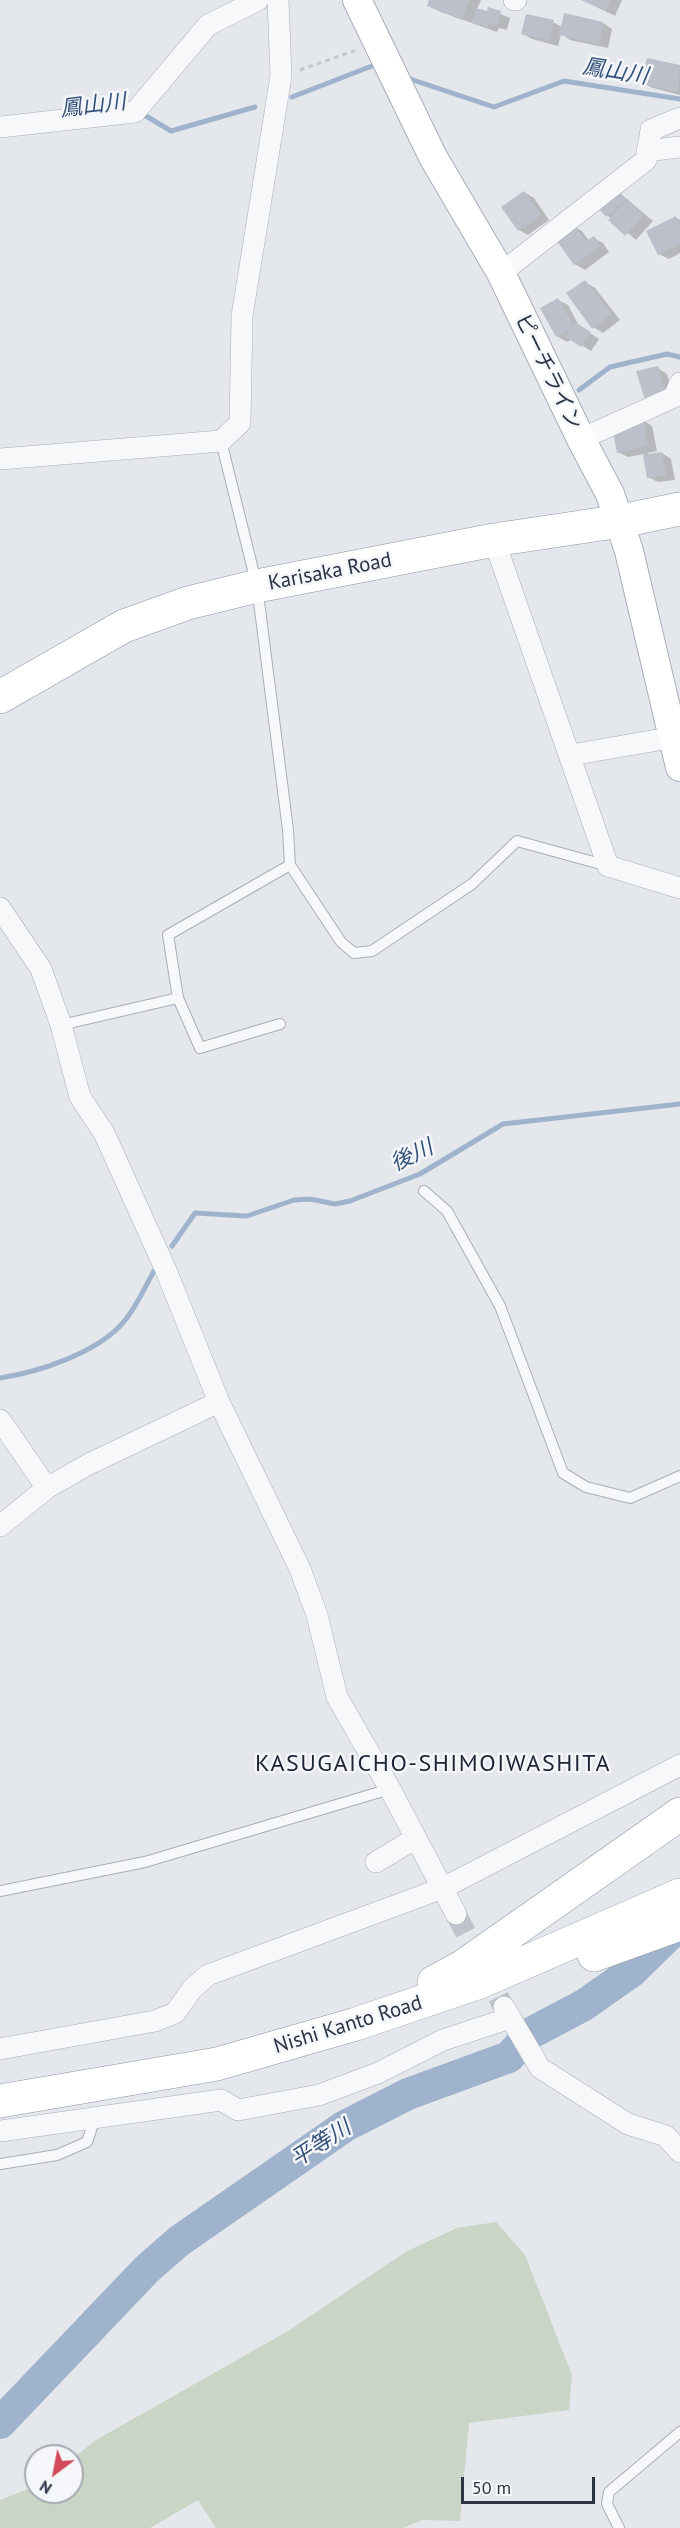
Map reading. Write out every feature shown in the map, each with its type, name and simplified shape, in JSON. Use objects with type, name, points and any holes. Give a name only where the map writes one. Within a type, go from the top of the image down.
[{"type":"highway","name":"Karisaka Road","points":[[0,697],[124,626],[188,603],[258,586],[494,540],[621,521],[680,509]]},
{"type":"highway","points":[[283,2046],[423,1987],[462,1967],[680,1815]]},
{"type":"highway","name":"Nishi Kanto Road","points":[[0,2101],[217,2064],[283,2046],[480,1982],[680,1895]]},
{"type":"highway","points":[[420,2003],[478,1991],[578,1961],[680,1924]]},
{"type":"street","points":[[0,127],[135,112],[208,25],[258,0]]},
{"type":"street","points":[[0,459],[221,441],[240,423],[243,316],[281,76],[278,0]]},
{"type":"street","name":"ピーチライン","points":[[358,0],[433,157],[501,273],[580,440],[610,494],[621,521],[676,737],[680,767]]},
{"type":"street","points":[[501,273],[645,160],[651,130],[680,118]]},
{"type":"street","points":[[647,151],[680,147]]},
{"type":"street","points":[[580,440],[674,398],[680,382]]},
{"type":"street","points":[[494,540],[608,866],[680,888]]},
{"type":"street","points":[[571,755],[676,737]]},
{"type":"street","points":[[0,908],[41,969],[61,1025],[80,1097],[104,1132],[165,1268],[219,1402],[300,1569],[317,1615],[337,1697],[456,1914]]},
{"type":"street","points":[[0,1526],[47,1488],[87,1465],[219,1402]]},
{"type":"street","points":[[0,1420],[47,1488]]},
{"type":"street","points":[[0,2049],[155,2021],[175,2013],[192,1989],[208,1975],[443,1888],[680,1765]]},
{"type":"street","points":[[376,1862],[416,1838]]},
{"type":"street","points":[[0,2130],[221,2100],[238,2110],[319,2095],[378,2073],[443,2040],[506,2012],[540,2068],[611,2115],[628,2124],[666,2136],[680,2152]]},
{"type":"lane","points":[[221,441],[258,586],[288,830],[290,865],[341,942],[354,953],[372,951],[472,884],[517,841],[608,866]]},
{"type":"lane","points":[[280,1024],[200,1048],[178,998],[168,935],[290,865]]},
{"type":"lane","points":[[61,1025],[178,998]]},
{"type":"lane","points":[[424,1191],[447,1211],[500,1306],[563,1473],[586,1486],[630,1498],[680,1476]]},
{"type":"lane","points":[[0,1892],[146,1862],[390,1790]]},
{"type":"lane","points":[[0,2164],[57,2155],[87,2142],[94,2118]]},
{"type":"lane","points":[[619,2528],[607,2504],[609,2492],[680,2432]]},
{"type":"path","points":[[281,76],[378,42]]},
{"type":"green space","points":[[496,2222],[525,2255],[572,2375],[569,2410],[469,2423],[460,2521],[422,2520],[403,2528],[216,2528],[198,2500],[150,2528],[0,2528],[0,2500],[24,2491],[24,2504],[84,2504],[84,2450],[96,2440],[288,2331],[407,2251],[457,2228]]},
{"type":"building","points":[[429,0],[469,0],[462,20],[427,6]]},
{"type":"building","points":[[581,0],[610,0],[605,11]]},
{"type":"building","points":[[488,7],[501,11],[497,26],[489,24],[488,27],[472,23],[476,8],[487,11]]},
{"type":"building","points":[[564,13],[603,22],[599,44],[559,35]]},
{"type":"building","points":[[526,14],[554,20],[549,41],[521,34]]},
{"type":"building","points":[[647,58],[680,65],[678,92],[641,84]]},
{"type":"building","points":[[615,187],[626,199],[606,217],[596,205]]},
{"type":"building","points":[[524,191],[541,215],[518,231],[501,207]]},
{"type":"building","points":[[627,199],[644,215],[625,236],[608,220]]},
{"type":"building","points":[[676,216],[680,224],[680,243],[658,255],[646,231]]},
{"type":"building","points":[[573,224],[586,241],[594,236],[601,246],[574,265],[554,237]]},
{"type":"building","points":[[585,280],[612,314],[592,329],[566,293]]},
{"type":"building","points":[[558,298],[573,325],[575,322],[591,332],[581,347],[566,337],[570,329],[556,337],[540,308]]},
{"type":"building","points":[[658,366],[665,395],[645,400],[636,371]]},
{"type":"building","points":[[643,419],[648,446],[617,453],[612,427]]},
{"type":"building","points":[[662,452],[666,475],[647,478],[643,455]]},
{"type":"waterway","name":"鳳山川","points":[[292,97],[372,66]]},
{"type":"waterway","name":"鳳山川","points":[[410,79],[494,107],[564,81],[680,99]]},
{"type":"waterway","name":"鳳山川","points":[[139,117],[146,116],[171,131],[255,107]]},
{"type":"waterway","points":[[579,390],[610,367],[667,354],[680,357]]},
{"type":"waterway","name":"後川","points":[[172,1246],[195,1213],[247,1216],[294,1200],[310,1199],[335,1204],[350,1201],[420,1174],[503,1124],[680,1104]]},
{"type":"waterway","name":"後川","points":[[0,1378],[33,1371],[68,1359],[101,1341],[126,1319],[154,1271]]},
{"type":"waterway","name":"平等川","points":[[0,2423],[147,2269],[179,2241],[345,2126],[408,2094],[509,2057],[531,2033],[584,2005],[631,1972],[680,1924]]},
{"type":"tunnel","points":[[456,1914],[503,2006]]},
{"type":"district","name":"KASUGAICHO-SHIMOIWASHITA","points":[[433,1764]]}]
